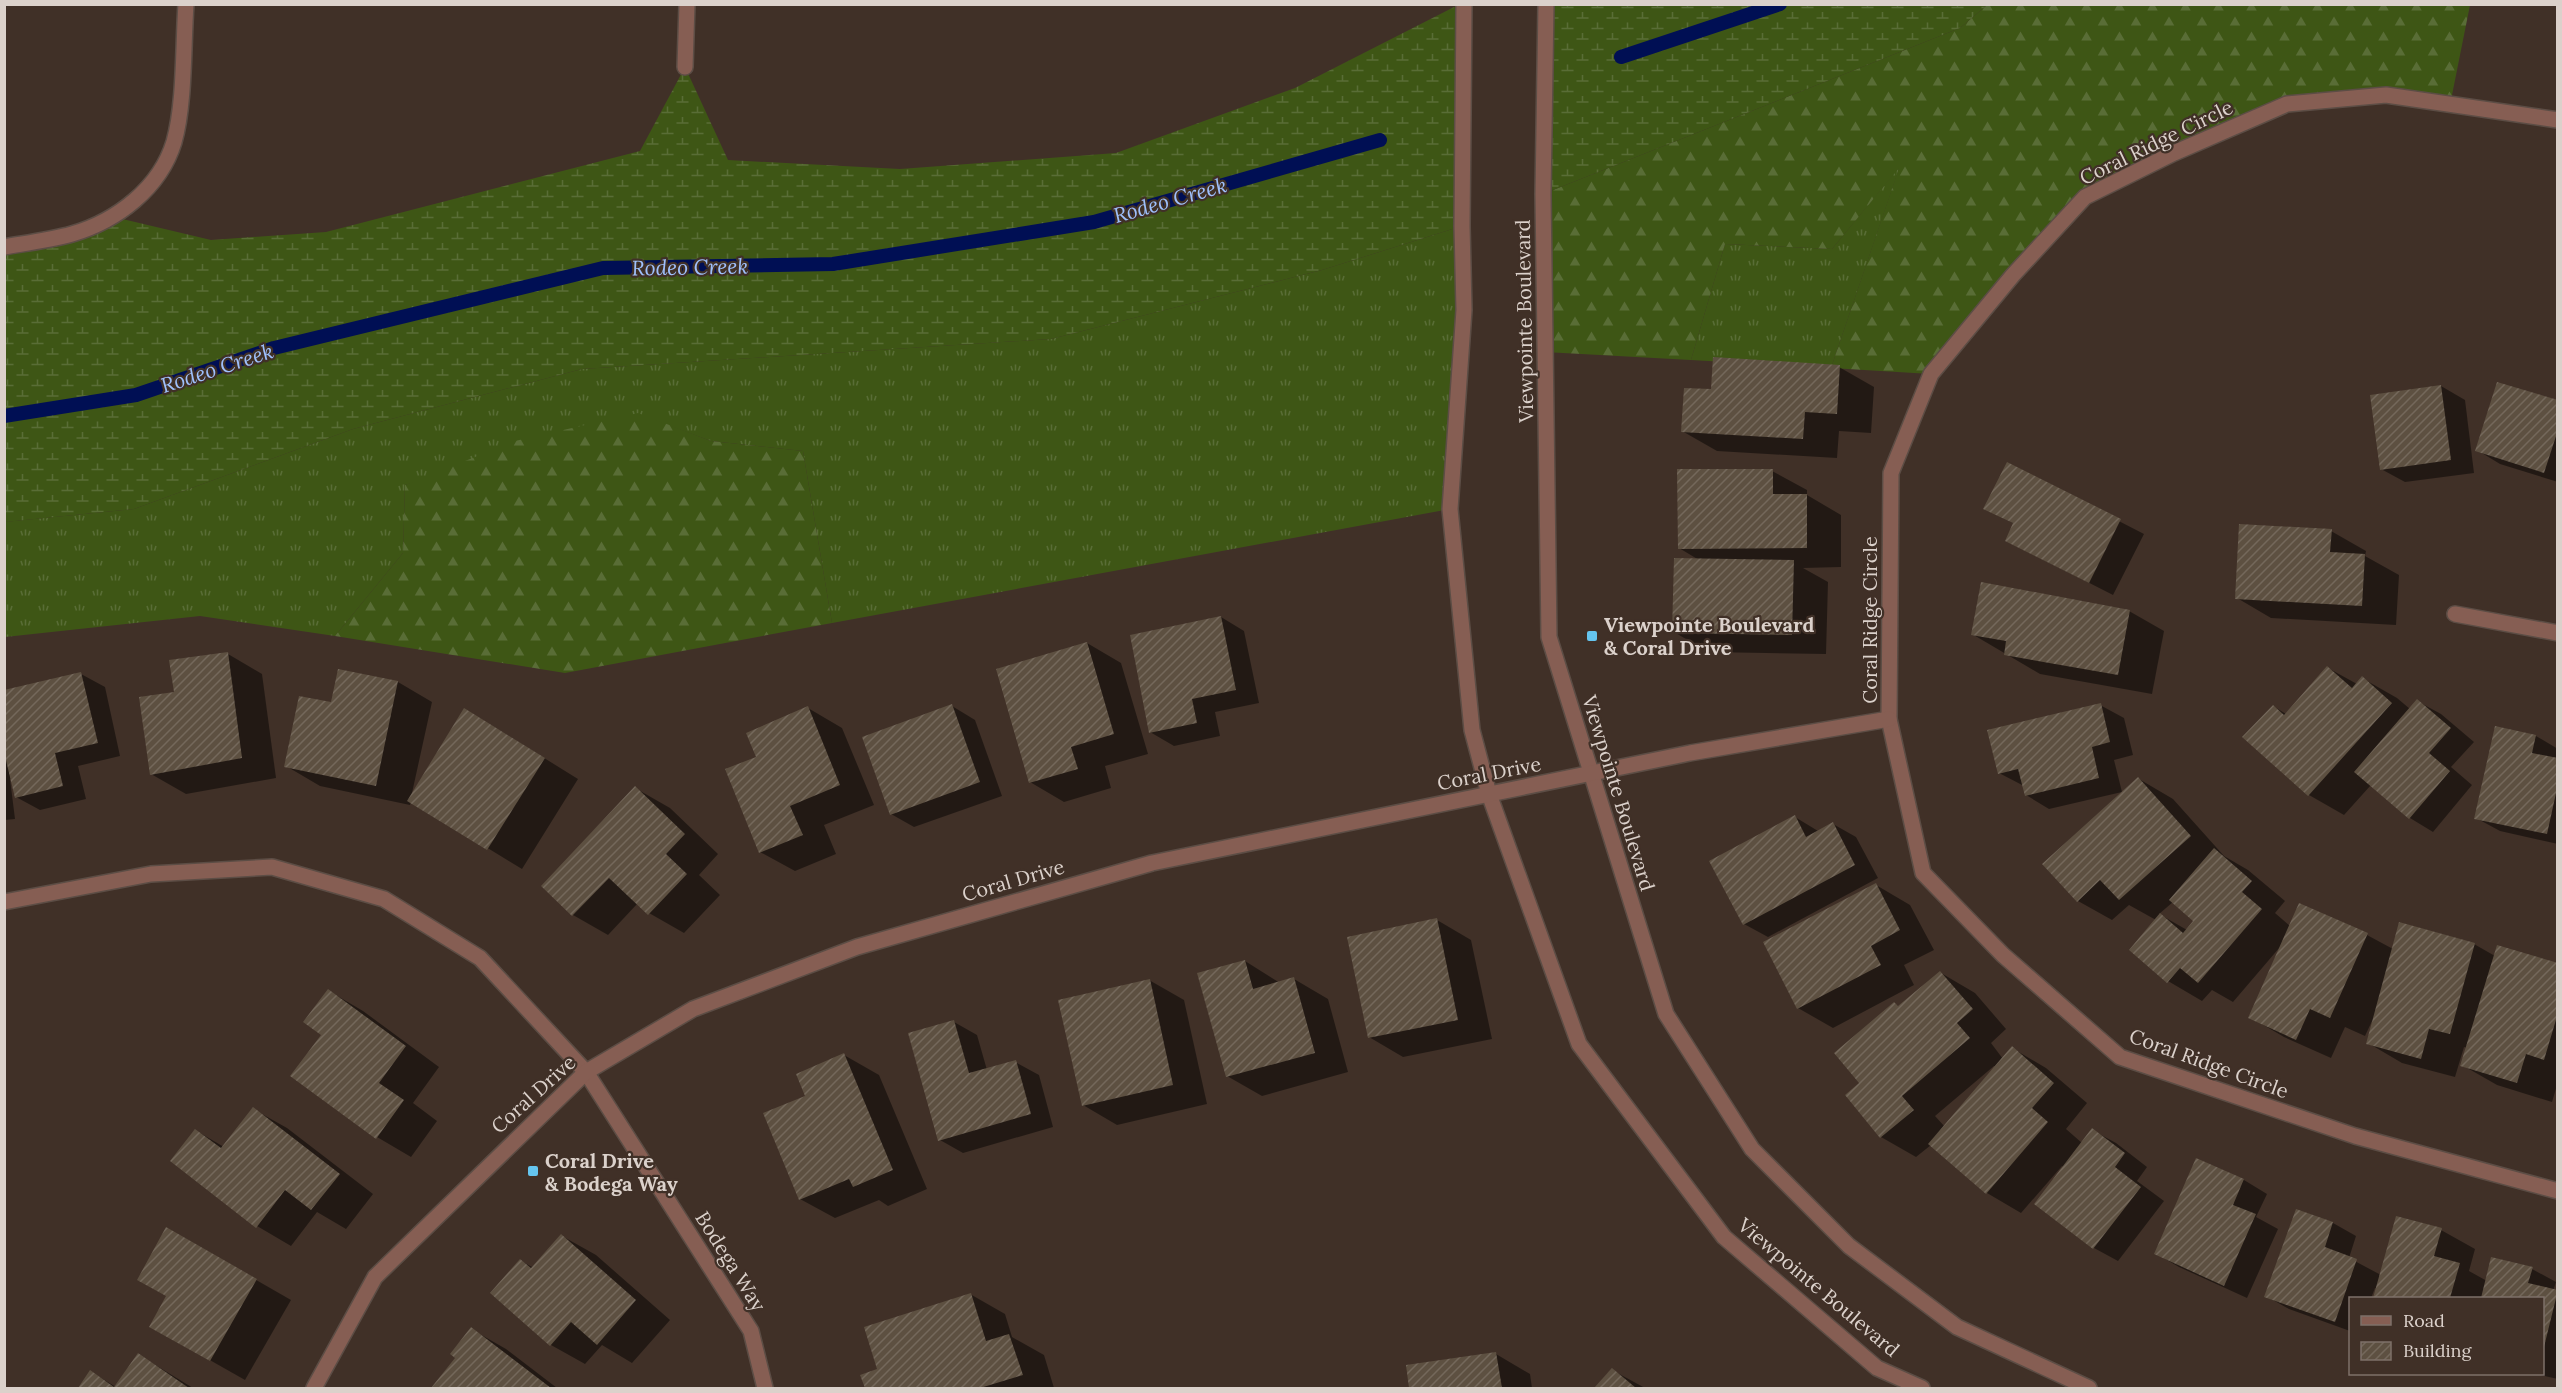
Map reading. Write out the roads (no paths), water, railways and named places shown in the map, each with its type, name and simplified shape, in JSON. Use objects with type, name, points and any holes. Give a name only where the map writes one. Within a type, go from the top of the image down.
[{"type":"street","points":[[4,247],[73,234],[114,217],[139,198],[159,176],[174,143],[179,112],[186,4]]},
{"type":"street","points":[[686,68],[687,4]]},
{"type":"street","name":"Viewpointe Boulevard","points":[[1464,4],[1462,226],[1464,310],[1450,509],[1472,730],[1489,794],[1579,1044],[1724,1237],[1877,1368],[1922,1389]]},
{"type":"street","name":"Viewpointe Boulevard","points":[[1546,4],[1543,194],[1549,637],[1666,1014],[1752,1149],[1849,1246],[1957,1327],[2089,1389]]},
{"type":"street","name":"Coral Ridge Circle","points":[[2558,120],[2386,95],[2287,104],[2174,153],[2085,196],[2013,275],[1931,374],[1891,473],[1889,719],[1923,873],[2003,955],[2120,1057],[2355,1136],[2558,1191]]},
{"type":"street","points":[[2455,614],[2558,633]]},
{"type":"street","name":"Coral Drive","points":[[314,1389],[375,1277],[586,1072],[693,1009],[857,947],[1152,863],[1690,753],[1889,719]]},
{"type":"street","name":"Bodega Way","points":[[4,902],[151,874],[272,867],[384,898],[480,958],[586,1072],[751,1331],[765,1389]]},
{"type":"waterway","name":"Rodeo Creek","points":[[1621,57],[1780,4]]},
{"type":"waterway","name":"Rodeo Creek","points":[[4,416],[136,395],[274,348],[603,268],[833,264],[1094,222],[1380,140]]},
{"type":"place","name":"Viewpointe Boulevard & Coral Drive","points":[[1592,636]]},
{"type":"place","name":"Coral Drive & Bodega Way","points":[[533,1171]]}]
